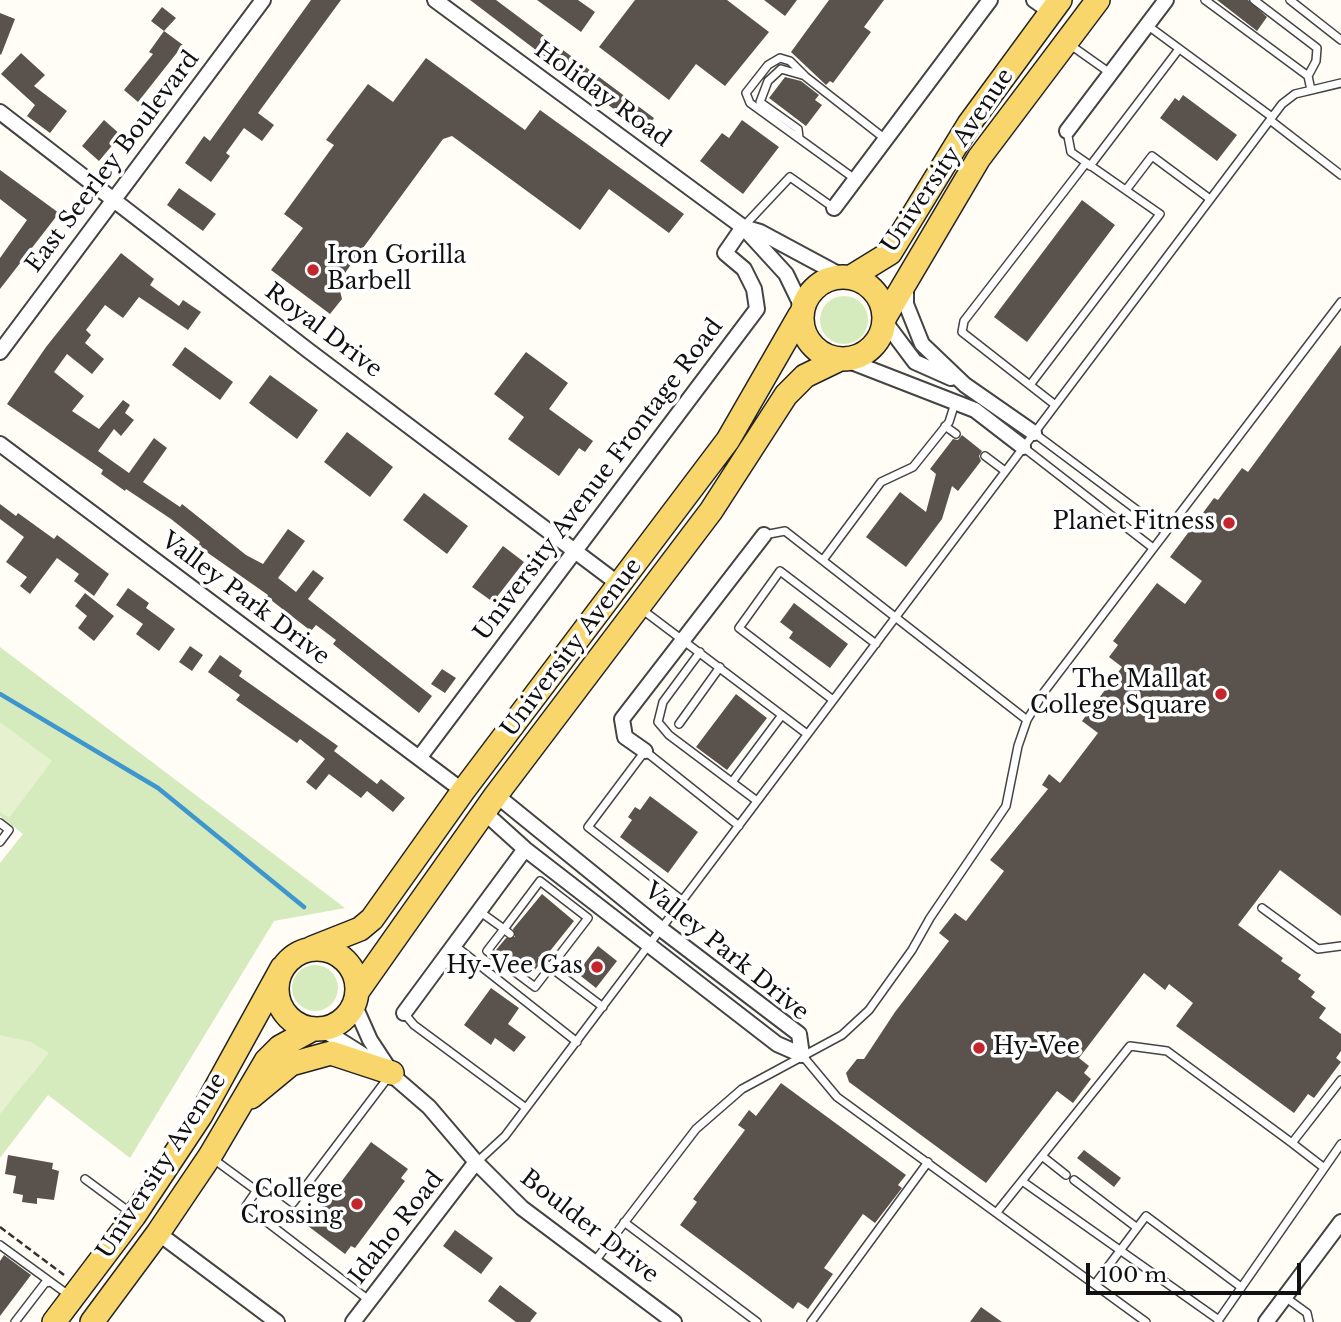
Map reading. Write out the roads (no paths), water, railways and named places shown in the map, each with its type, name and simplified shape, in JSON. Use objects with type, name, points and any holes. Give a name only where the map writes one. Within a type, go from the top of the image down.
[{"type":"main road","name":"University Avenue","points":[[885,319],[979,158],[1098,0]]},
{"type":"main road","name":"University Avenue","points":[[845,276],[881,261],[896,245],[969,124],[1048,4]]},
{"type":"main road","points":[[1001,129],[1020,82],[1052,37],[1048,4]]},
{"type":"main road","points":[[845,276],[874,292],[885,319],[880,338],[872,348],[842,361],[820,353],[809,342],[801,311],[821,282],[845,276]]},
{"type":"main road","name":"University Avenue","points":[[312,948],[360,929],[372,919],[463,791],[728,440],[801,311]]},
{"type":"main road","name":"University Avenue","points":[[355,998],[490,803],[711,511],[786,395],[805,376],[842,361]]},
{"type":"main road","points":[[568,699],[586,657],[623,605],[620,585]]},
{"type":"main road","points":[[490,803],[492,780],[535,721],[545,684]]},
{"type":"main road","points":[[312,948],[323,948],[345,959],[352,969],[355,998],[341,1021],[317,1029],[292,1021],[278,1002],[276,991],[282,968],[300,952],[312,948]]},
{"type":"main road","name":"University Avenue","points":[[54,1322],[69,1287],[134,1216],[201,1115],[282,968]]},
{"type":"main road","name":"University Avenue","points":[[90,1322],[158,1233],[210,1156],[265,1061],[280,1047],[317,1029]]},
{"type":"main road","points":[[235,1110],[291,1064],[331,1053],[392,1073]]},
{"type":"main road","points":[[158,1233],[160,1202],[196,1149],[201,1115]]},
{"type":"main road","points":[[90,1322],[95,1293],[133,1240],[134,1216]]},
{"type":"street","name":"East Seerley Boulevard","points":[[0,352],[263,0]]},
{"type":"street","name":"Holiday Road","points":[[435,0],[743,227],[786,274],[801,311]]},
{"type":"street","points":[[834,208],[990,0]]},
{"type":"street","points":[[1067,131],[1166,0]]},
{"type":"street","name":"Royal Drive","points":[[0,112],[309,351],[620,585]]},
{"type":"street","name":"Holiday Road","points":[[743,227],[760,232],[845,276]]},
{"type":"street","name":"University Avenue Frontage Road","points":[[419,758],[757,309],[754,289],[744,269],[725,253],[743,227]]},
{"type":"street","points":[[906,285],[906,304],[922,344],[965,385],[1034,433]]},
{"type":"street","points":[[885,319],[915,362],[965,385]]},
{"type":"street","points":[[842,361],[975,411],[1023,447]]},
{"type":"street","name":"Valley Park Drive","points":[[0,444],[463,791]]},
{"type":"street","points":[[645,751],[625,737],[622,719],[764,535]]},
{"type":"street","name":"Valley Park Drive","points":[[490,803],[525,849],[777,1044],[802,1055]]},
{"type":"street","name":"Valley Park Drive","points":[[490,803],[799,1034],[802,1055]]},
{"type":"street","points":[[404,1013],[525,849]]},
{"type":"street","name":"Boulder Drive","points":[[355,998],[370,1040],[392,1073]]},
{"type":"street","name":"Boulder Drive","points":[[317,1029],[392,1073],[429,1107],[476,1162],[522,1208],[674,1322]]},
{"type":"street","name":"Idaho Road","points":[[353,1322],[476,1162]]},
{"type":"street","points":[[1266,1322],[1341,1222]]},
{"type":"street","points":[[158,1233],[276,1322]]},
{"type":"lane","points":[[1205,0],[1308,76]]},
{"type":"lane","points":[[1254,0],[1317,48],[1316,61],[1308,76],[1311,90]]},
{"type":"lane","points":[[1290,0],[1341,40]]},
{"type":"lane","points":[[1147,25],[1271,118],[1341,175]]},
{"type":"lane","points":[[1067,42],[1111,74]]},
{"type":"lane","points":[[1054,404],[962,332],[964,321],[1179,48]]},
{"type":"lane","points":[[855,179],[750,103],[746,93],[768,65],[780,58],[790,61],[806,77],[884,138]]},
{"type":"lane","points":[[799,138],[798,129],[760,102],[768,81],[781,69],[806,77]]},
{"type":"lane","points":[[476,1162],[505,1136],[577,1042],[1271,118],[1295,94],[1341,83]]},
{"type":"lane","points":[[1030,385],[1160,214],[1071,152],[1067,131]]},
{"type":"lane","points":[[1126,190],[1152,156],[1210,199]]},
{"type":"lane","points":[[743,227],[790,177],[834,208]]},
{"type":"lane","points":[[595,1261],[696,1129],[742,1089],[856,1025],[912,950],[930,918],[1006,806],[1018,746],[1027,720],[1153,548],[1341,302]]},
{"type":"lane","points":[[823,560],[881,482],[913,467],[946,426],[955,402]]},
{"type":"lane","points":[[946,426],[956,434]]},
{"type":"lane","points":[[1034,433],[1166,531]]},
{"type":"lane","points":[[1023,447],[1153,548]]},
{"type":"lane","points":[[985,456],[1004,471]]},
{"type":"lane","points":[[764,535],[785,531],[1027,720]]},
{"type":"lane","points":[[833,700],[739,628],[780,571],[876,644]]},
{"type":"lane","points":[[638,606],[807,734]]},
{"type":"lane","points":[[700,652],[663,702],[658,722],[669,735],[757,801]]},
{"type":"lane","points":[[679,723],[720,667]]},
{"type":"lane","points":[[732,782],[782,715]]},
{"type":"lane","points":[[683,901],[588,827],[645,751],[739,826]]},
{"type":"lane","points":[[0,823],[9,830],[0,842]]},
{"type":"lane","points":[[540,881],[588,918],[573,937],[535,987],[487,951],[529,903],[540,881]]},
{"type":"lane","points":[[1262,908],[1318,949],[1341,946]]},
{"type":"lane","points":[[479,911],[507,931]]},
{"type":"lane","points":[[565,932],[573,937]]},
{"type":"lane","points":[[454,945],[577,1042]]},
{"type":"lane","points":[[554,946],[561,952]]},
{"type":"lane","points":[[542,961],[603,1007]]},
{"type":"lane","points":[[404,1013],[414,1025],[526,1108]]},
{"type":"lane","points":[[997,1212],[1130,1046],[1167,1051],[1323,1167]]},
{"type":"lane","points":[[802,1055],[837,1097],[1146,1322]]},
{"type":"lane","points":[[370,1301],[246,1206],[263,1181],[293,1203],[392,1073]]},
{"type":"lane","points":[[1292,1143],[1341,1080]]},
{"type":"lane","points":[[1022,1181],[1218,1321],[1341,1144]]},
{"type":"lane","points":[[210,1156],[257,1191]]},
{"type":"lane","points":[[1042,1156],[1136,1227]]},
{"type":"lane","points":[[811,1322],[928,1162]]},
{"type":"lane","points":[[85,1179],[134,1216]]},
{"type":"lane","points":[[1095,1284],[1117,1251],[1146,1216],[1241,1287]]},
{"type":"lane","points":[[624,1222],[757,1322]]},
{"type":"lane","points":[[0,1247],[48,1282],[69,1287]]},
{"type":"lane","points":[[15,1322],[48,1282]]},
{"type":"lane","points":[[1285,1297],[1307,1314],[1309,1322]]},
{"type":"waterway","points":[[0,694],[158,788],[304,907]]},
{"type":"place","name":"Iron Gorilla Barbell","points":[[313,270]]},
{"type":"place","name":"Planet Fitness","points":[[1229,523]]},
{"type":"place","name":"The Mall at College Square","points":[[1221,694]]},
{"type":"place","name":"Hy-Vee Gas","points":[[597,967]]},
{"type":"place","name":"Hy-Vee","points":[[979,1048]]},
{"type":"place","name":"College Crossing","points":[[357,1204]]}]
